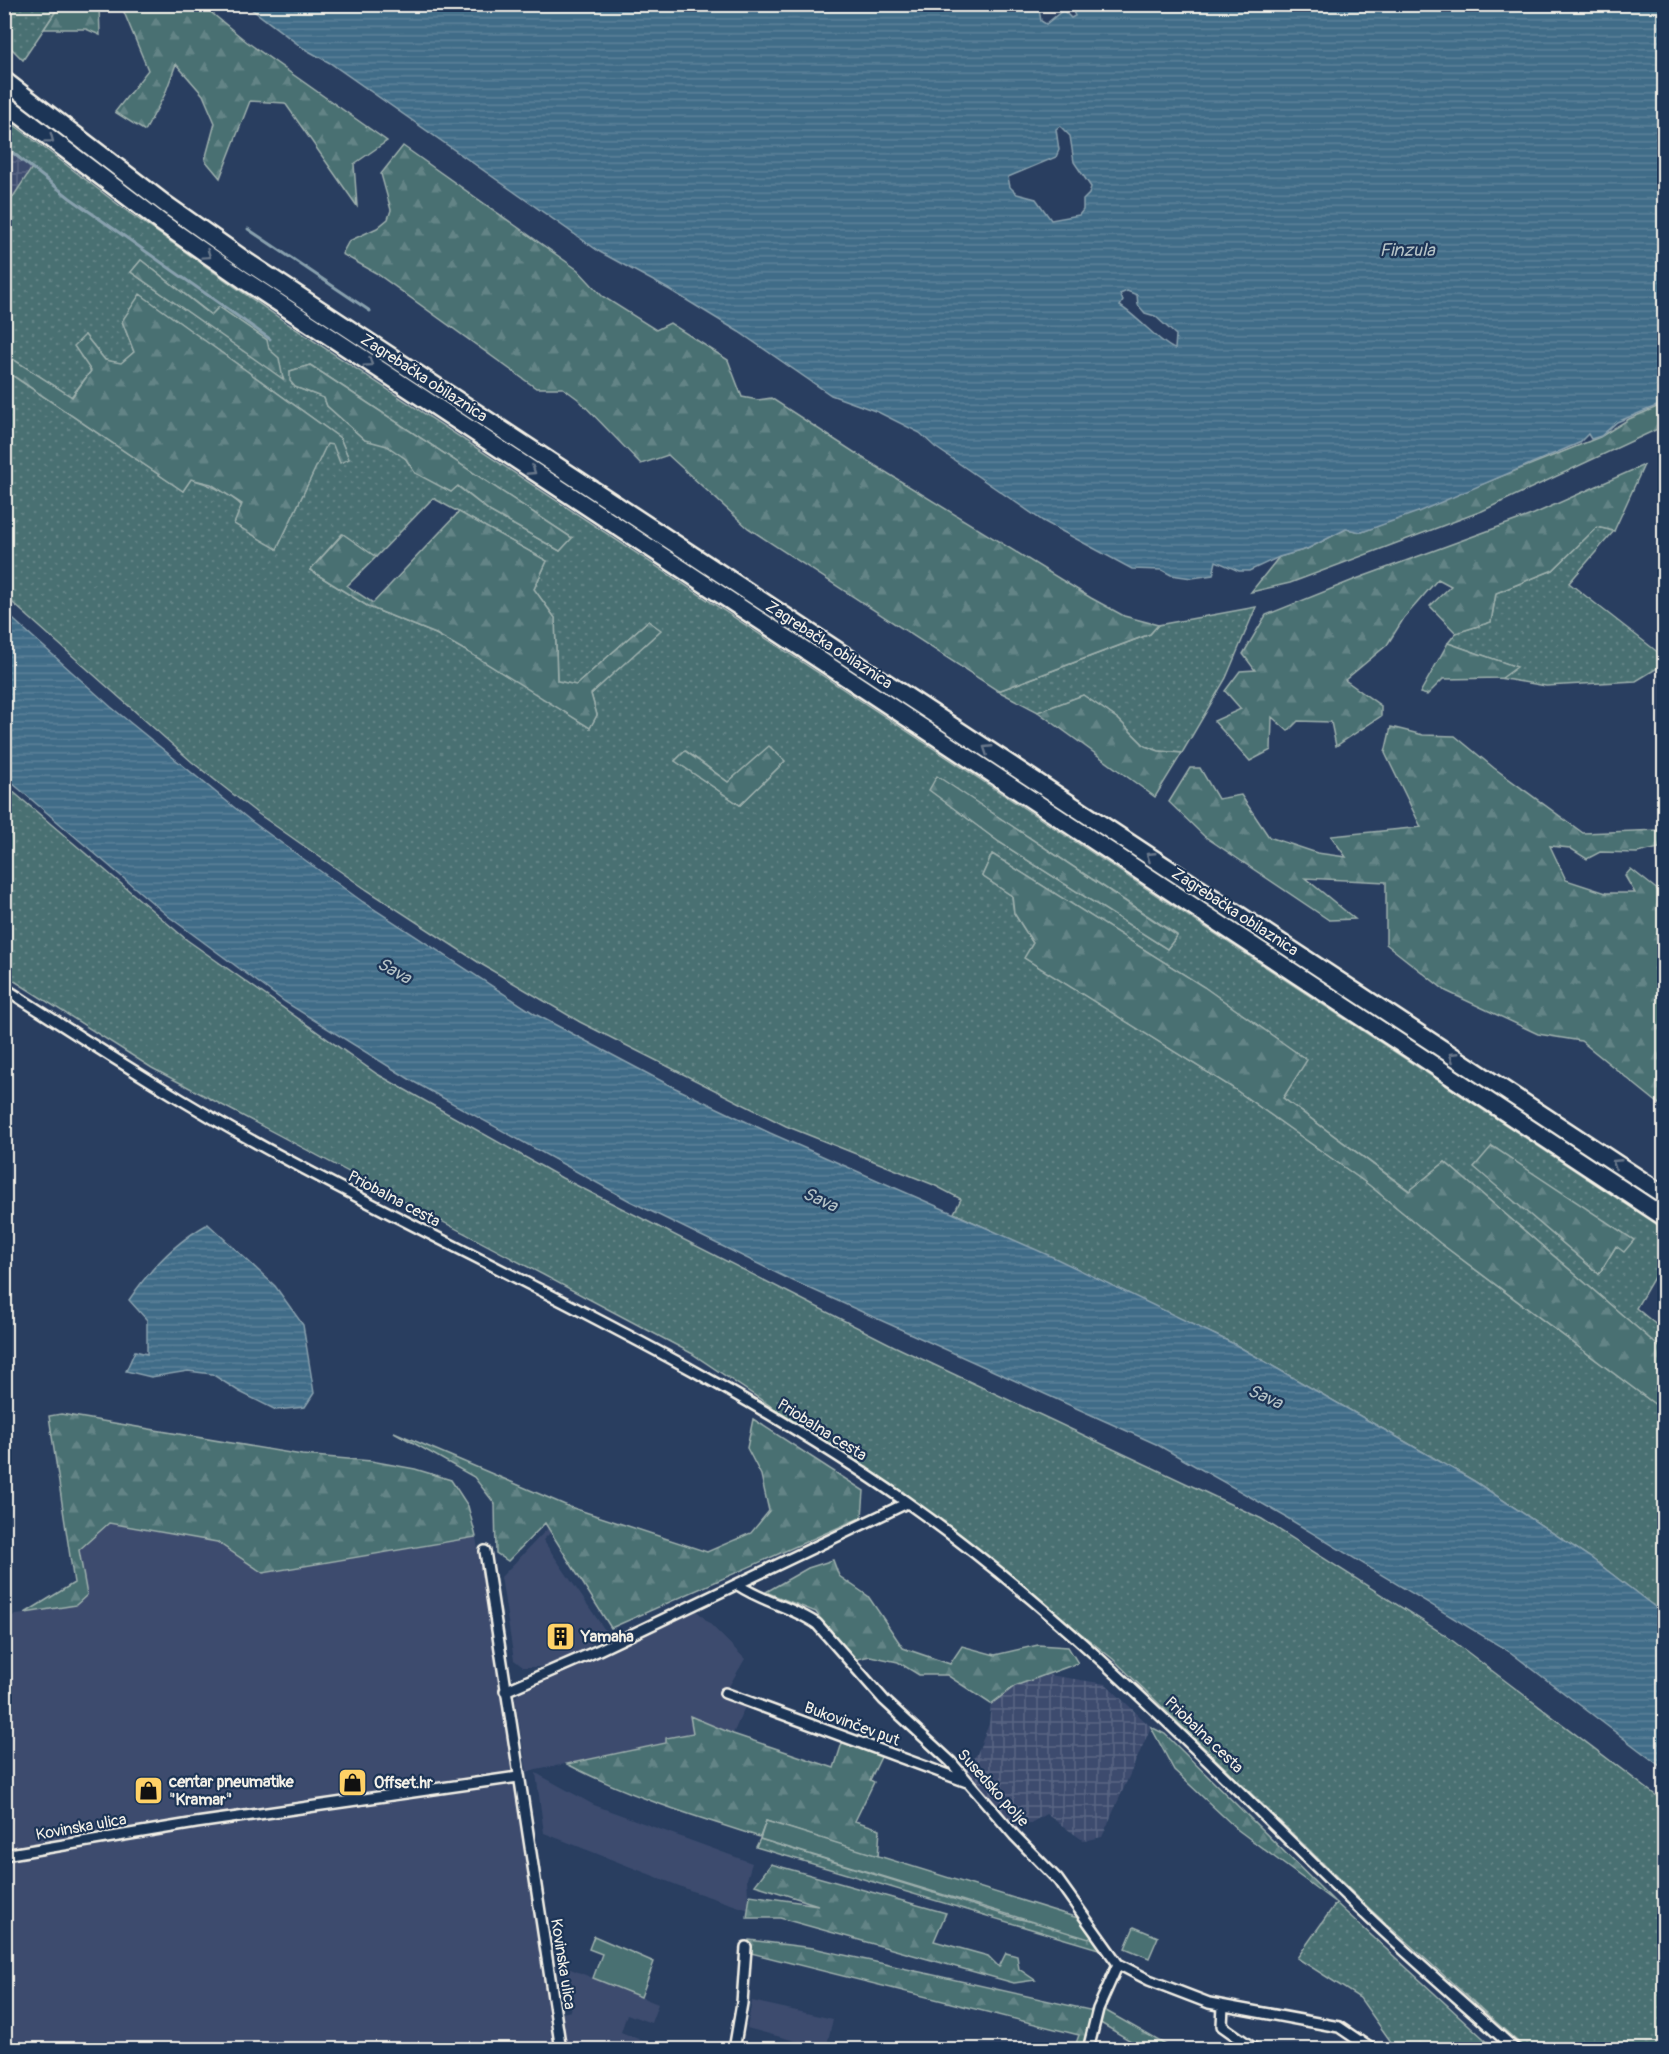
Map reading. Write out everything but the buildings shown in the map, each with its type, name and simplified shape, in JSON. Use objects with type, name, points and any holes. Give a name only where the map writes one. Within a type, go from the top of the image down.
[{"type":"highway","name":"Zagrebačka obilaznica","points":[[4,80],[164,203],[249,263],[1665,1195]]},
{"type":"highway","name":"Zagrebačka obilaznica","points":[[4,103],[162,223],[244,280],[1665,1217]]},
{"type":"street","name":"Priobalna cesta","points":[[4,988],[146,1078],[279,1156],[703,1376],[832,1452],[907,1503],[1070,1630],[1190,1742],[1366,1915],[1516,2049]]},
{"type":"street","points":[[505,1691],[738,1585],[907,1503]]},
{"type":"street","name":"Kovinska ulica","points":[[485,1551],[561,2049]]},
{"type":"street","name":"Susedsko polje","points":[[738,1585],[753,1595],[817,1623],[884,1700],[951,1762],[1065,1888],[1118,1964]]},
{"type":"street","name":"Bukovinčev put","points":[[725,1693],[969,1782]]},
{"type":"street","name":"Kovinska ulica","points":[[4,1855],[196,1823],[518,1777]]},
{"type":"street","points":[[734,2049],[742,2003],[746,1947]]},
{"type":"street","points":[[1088,2049],[1098,2008],[1118,1964],[1180,1993],[1223,2006],[1331,2024],[1349,2032],[1374,2049]]},
{"type":"street","points":[[1223,2006],[1222,2026],[1256,2049]]},
{"type":"shaded area","points":[[5,145],[32,168],[5,209]]},
{"type":"shaded area","points":[[109,1523],[217,1542],[263,1573],[476,1537],[556,2049],[5,2050],[5,1617],[76,1605],[79,1550]]},
{"type":"shaded area","points":[[553,1523],[556,1527],[543,1540],[611,1639],[602,1642],[597,1640],[573,1656],[548,1667],[523,1667],[514,1660],[501,1577]]},
{"type":"shaded area","points":[[695,1609],[745,1659],[725,1693],[748,1700],[733,1734],[691,1716],[693,1733],[667,1738],[666,1743],[527,1772],[515,1698],[520,1691]]},
{"type":"shaded area","points":[[1049,1675],[1106,1684],[1151,1727],[1102,1837],[1084,1841],[1046,1814],[1017,1831],[962,1771],[977,1754],[989,1724],[991,1704],[1015,1686]]},
{"type":"shaded area","points":[[536,1773],[594,1805],[752,1863],[747,1879],[749,1910],[692,1891],[544,1833]]},
{"type":"shaded area","points":[[563,1966],[658,2004],[651,2023],[627,2014],[621,2032],[648,2043],[647,2049],[568,2049],[562,2013],[571,2011]]},
{"type":"shaded area","points":[[752,2001],[833,2019],[826,2049],[747,2028]]},
{"type":"green space","points":[[4,5],[60,5],[23,60],[5,42]]},
{"type":"green space","points":[[60,5],[99,5],[100,35],[86,29],[44,29]]},
{"type":"green space","points":[[121,5],[202,5],[247,42],[387,141],[354,164],[357,206],[285,103],[250,101],[220,178],[205,160],[215,123],[203,95],[176,64],[165,94],[145,131],[115,112],[148,70]]},
{"type":"green space","points":[[5,118],[124,209],[288,324],[1664,1229],[1664,1260],[1636,1308],[1659,1327],[1664,1319],[1664,1351],[1445,1162],[1410,1191],[1283,1098],[1306,1060],[1204,987],[992,854],[982,876],[1012,896],[1014,913],[1033,943],[1025,958],[1233,1088],[1369,1185],[1440,1243],[1664,1411],[1664,1614],[1591,1558],[1474,1481],[1234,1344],[954,1213],[961,1199],[934,1185],[786,1126],[580,1022],[481,964],[367,890],[257,813],[192,762],[5,596],[4,370],[183,491],[191,479],[207,484],[231,497],[250,514],[277,549],[327,443],[333,445],[349,459],[340,438],[141,295],[122,321],[134,352],[121,364],[105,360],[85,335],[91,371],[71,397],[5,354],[5,209],[32,168],[5,145]],"holes":[[[141,260],[212,315],[218,307],[267,345],[283,378],[131,272]],[[310,365],[572,538],[560,551],[491,512],[457,486],[415,473],[406,459],[387,445],[365,440],[327,406],[324,398],[295,387],[290,371]],[[433,498],[547,561],[534,589],[555,618],[557,681],[576,685],[648,621],[660,630],[591,694],[597,715],[590,728],[497,668],[436,634],[369,607],[310,570],[342,534],[376,557]],[[686,751],[728,782],[785,761],[740,805],[675,761]],[[937,777],[1177,936],[1167,949],[999,842],[930,790]],[[1474,1166],[1633,1240],[1616,1246],[1599,1274]]]},
{"type":"green space","points":[[403,146],[578,270],[602,296],[656,330],[670,323],[728,360],[742,397],[758,400],[771,398],[866,460],[1091,598],[1124,616],[1158,625],[1150,634],[998,691],[748,528],[668,455],[641,464],[578,399],[563,388],[536,388],[376,273],[342,254],[349,241],[377,228],[388,219],[391,210],[381,174]]},
{"type":"green space","points":[[141,260],[211,315],[219,307],[267,340],[269,349],[279,358],[283,379],[131,272]]},
{"type":"green space","points":[[140,294],[340,438],[349,459],[340,463],[333,445],[327,444],[277,549],[234,524],[242,504],[211,484],[191,479],[183,491],[5,370],[5,354],[72,397],[91,371],[74,346],[85,335],[105,360],[121,363],[134,352],[122,321]]},
{"type":"green space","points":[[310,365],[572,538],[560,551],[491,512],[458,486],[451,492],[415,473],[406,459],[387,446],[365,440],[327,406],[324,398],[295,387],[290,381],[290,371]]},
{"type":"green space","points":[[1664,404],[1664,426],[1482,511],[1290,583],[1251,592],[1279,557],[1307,549],[1346,529],[1362,532],[1600,437],[1629,419]]},
{"type":"green space","points":[[1644,465],[1614,531],[1597,527],[1553,570],[1496,593],[1491,622],[1456,633],[1430,606],[1451,586],[1438,579],[1404,618],[1387,645],[1345,680],[1381,706],[1381,716],[1336,746],[1331,722],[1298,721],[1288,731],[1272,717],[1271,750],[1250,761],[1214,721],[1241,709],[1225,691],[1240,671],[1255,670],[1243,654],[1266,615],[1356,579],[1534,514]]},
{"type":"green space","points":[[459,512],[547,561],[534,589],[555,618],[557,681],[576,685],[648,621],[661,630],[591,694],[597,715],[590,728],[436,634],[369,607],[310,570],[343,534],[376,557],[347,586],[373,603]]},
{"type":"green space","points":[[1597,527],[1614,531],[1569,583],[1664,657],[1664,664],[1636,681],[1546,686],[1499,678],[1516,667],[1448,643],[1456,633],[1491,622],[1496,593],[1553,570]]},
{"type":"green space","points":[[1256,607],[1226,678],[1182,753],[1159,751],[1145,746],[1118,719],[1083,695],[1038,712],[998,691],[1150,634],[1158,625]]},
{"type":"green space","points":[[1448,643],[1517,667],[1502,678],[1443,679],[1427,695],[1420,693]]},
{"type":"green space","points":[[1083,695],[1118,719],[1145,746],[1159,751],[1182,753],[1155,797],[1038,712]]},
{"type":"green space","points":[[1391,727],[1423,735],[1455,736],[1494,768],[1583,833],[1660,830],[1664,836],[1664,847],[1637,853],[1600,852],[1587,859],[1570,848],[1550,846],[1566,880],[1606,893],[1635,893],[1625,876],[1631,869],[1664,895],[1664,1108],[1581,1041],[1538,1034],[1446,991],[1386,944],[1386,882],[1305,878],[1355,919],[1329,920],[1204,836],[1169,802],[1190,768],[1200,768],[1218,799],[1241,795],[1269,837],[1317,853],[1346,857],[1331,836],[1421,827],[1385,753]]},
{"type":"green space","points":[[769,746],[785,761],[740,805],[675,761],[685,751],[728,782]]},
{"type":"green space","points":[[937,776],[1177,936],[1167,949],[999,842],[929,790]]},
{"type":"green space","points":[[4,784],[187,940],[377,1074],[562,1178],[894,1346],[1262,1519],[1445,1635],[1658,1797],[1664,1802],[1664,2049],[1526,2049],[1371,1910],[1113,1659],[920,1506],[691,1353],[152,1068],[5,975]]},
{"type":"green space","points":[[992,854],[1204,987],[1307,1060],[1283,1098],[1409,1191],[1445,1162],[1664,1351],[1664,1411],[1440,1243],[1369,1185],[1233,1088],[1024,958],[1033,943],[1014,913],[1012,896],[982,876]]},
{"type":"green space","points":[[1492,1146],[1634,1240],[1624,1252],[1616,1246],[1599,1274],[1474,1167]]},
{"type":"green space","points":[[61,1414],[302,1455],[371,1461],[415,1469],[451,1480],[468,1506],[476,1537],[263,1573],[217,1542],[109,1523],[79,1550],[87,1595],[76,1605],[25,1613],[74,1583],[49,1416]]},
{"type":"green space","points":[[753,1419],[864,1491],[862,1517],[611,1628],[545,1523],[508,1561],[496,1553],[495,1504],[474,1477],[394,1432],[570,1507],[707,1552],[751,1533],[769,1511],[761,1475],[747,1448]]},
{"type":"green space","points":[[833,1560],[839,1576],[868,1596],[903,1648],[950,1664],[962,1646],[995,1655],[1038,1645],[1068,1647],[1078,1663],[1015,1686],[991,1704],[947,1675],[919,1675],[898,1662],[870,1656],[849,1661],[816,1612],[766,1592],[808,1568]]},
{"type":"green space","points":[[690,1716],[733,1734],[834,1768],[843,1740],[882,1755],[870,1780],[874,1782],[855,1821],[880,1829],[878,1857],[766,1821],[760,1837],[637,1796],[567,1764],[666,1743],[666,1738],[693,1733]]},
{"type":"green space","points":[[1151,1727],[1165,1734],[1336,1903],[1238,1830],[1174,1770]]},
{"type":"green space","points":[[766,1821],[1081,1919],[1093,1935],[1089,1939],[760,1839]]},
{"type":"green space","points":[[760,1839],[1015,1918],[1093,1935],[1105,1951],[756,1847]]},
{"type":"green space","points":[[771,1864],[946,1913],[934,1941],[988,1956],[999,1967],[1006,1953],[1017,1956],[1019,1969],[1035,1980],[1014,1983],[780,1918],[747,1918],[750,1895],[818,1905],[755,1885]]},
{"type":"green space","points":[[1336,1903],[1495,2049],[1396,2049],[1360,1998],[1297,1958]]},
{"type":"green space","points":[[1134,1927],[1158,1937],[1149,1958],[1125,1948]]},
{"type":"green space","points":[[594,1936],[654,1962],[641,1997],[593,1978],[602,1954],[589,1949]]},
{"type":"green space","points":[[749,1940],[813,1948],[1094,2011],[1088,2049],[1074,2049],[1079,2035],[747,1952]]},
{"type":"green space","points":[[1101,2008],[1173,2049],[1144,2049],[1099,2022]]},
{"type":"water","name":"Finzula","points":[[1038,4],[1041,21],[1046,24],[1063,10],[1071,18],[1075,16],[1072,9],[1081,4],[1664,5],[1664,403],[1617,422],[1601,436],[1591,439],[1588,434],[1579,443],[1418,512],[1362,532],[1346,529],[1307,549],[1279,557],[1249,571],[1239,571],[1216,561],[1213,575],[1192,578],[1171,575],[1162,570],[1132,569],[1043,521],[935,447],[920,433],[878,412],[831,395],[739,332],[670,290],[600,252],[330,63],[303,48],[246,5]],"holes":[[[1060,126],[1070,136],[1074,162],[1091,187],[1089,194],[1083,200],[1083,210],[1079,215],[1051,220],[1036,199],[1017,194],[1010,187],[1008,177],[1056,157],[1059,150],[1056,129]],[[1127,291],[1137,295],[1138,305],[1145,313],[1155,316],[1176,335],[1175,349],[1164,343],[1120,306],[1123,301],[1120,294]]]},
{"type":"water","name":"Sava","points":[[5,612],[111,707],[251,821],[363,902],[535,1014],[669,1085],[770,1133],[1055,1258],[1234,1344],[1474,1481],[1591,1558],[1664,1614],[1664,1769],[1510,1652],[1284,1516],[1156,1444],[789,1279],[630,1201],[414,1082],[285,1002],[168,916],[5,777]]},
{"type":"water","points":[[208,1224],[275,1286],[303,1325],[314,1393],[305,1407],[276,1410],[240,1392],[212,1374],[188,1371],[151,1377],[126,1371],[135,1351],[147,1354],[147,1320],[129,1300],[164,1257],[185,1239]]},
{"type":"waterway","points":[[4,146],[70,198],[270,339]]},
{"type":"waterway","points":[[248,229],[370,311]]},
{"type":"place","name":"Yamaha","points":[[560,1637]]},
{"type":"place","name":"Offset.hr","points":[[353,1783]]},
{"type":"place","name":"centar pneumatike \"Kramar\"","points":[[148,1791]]}]
